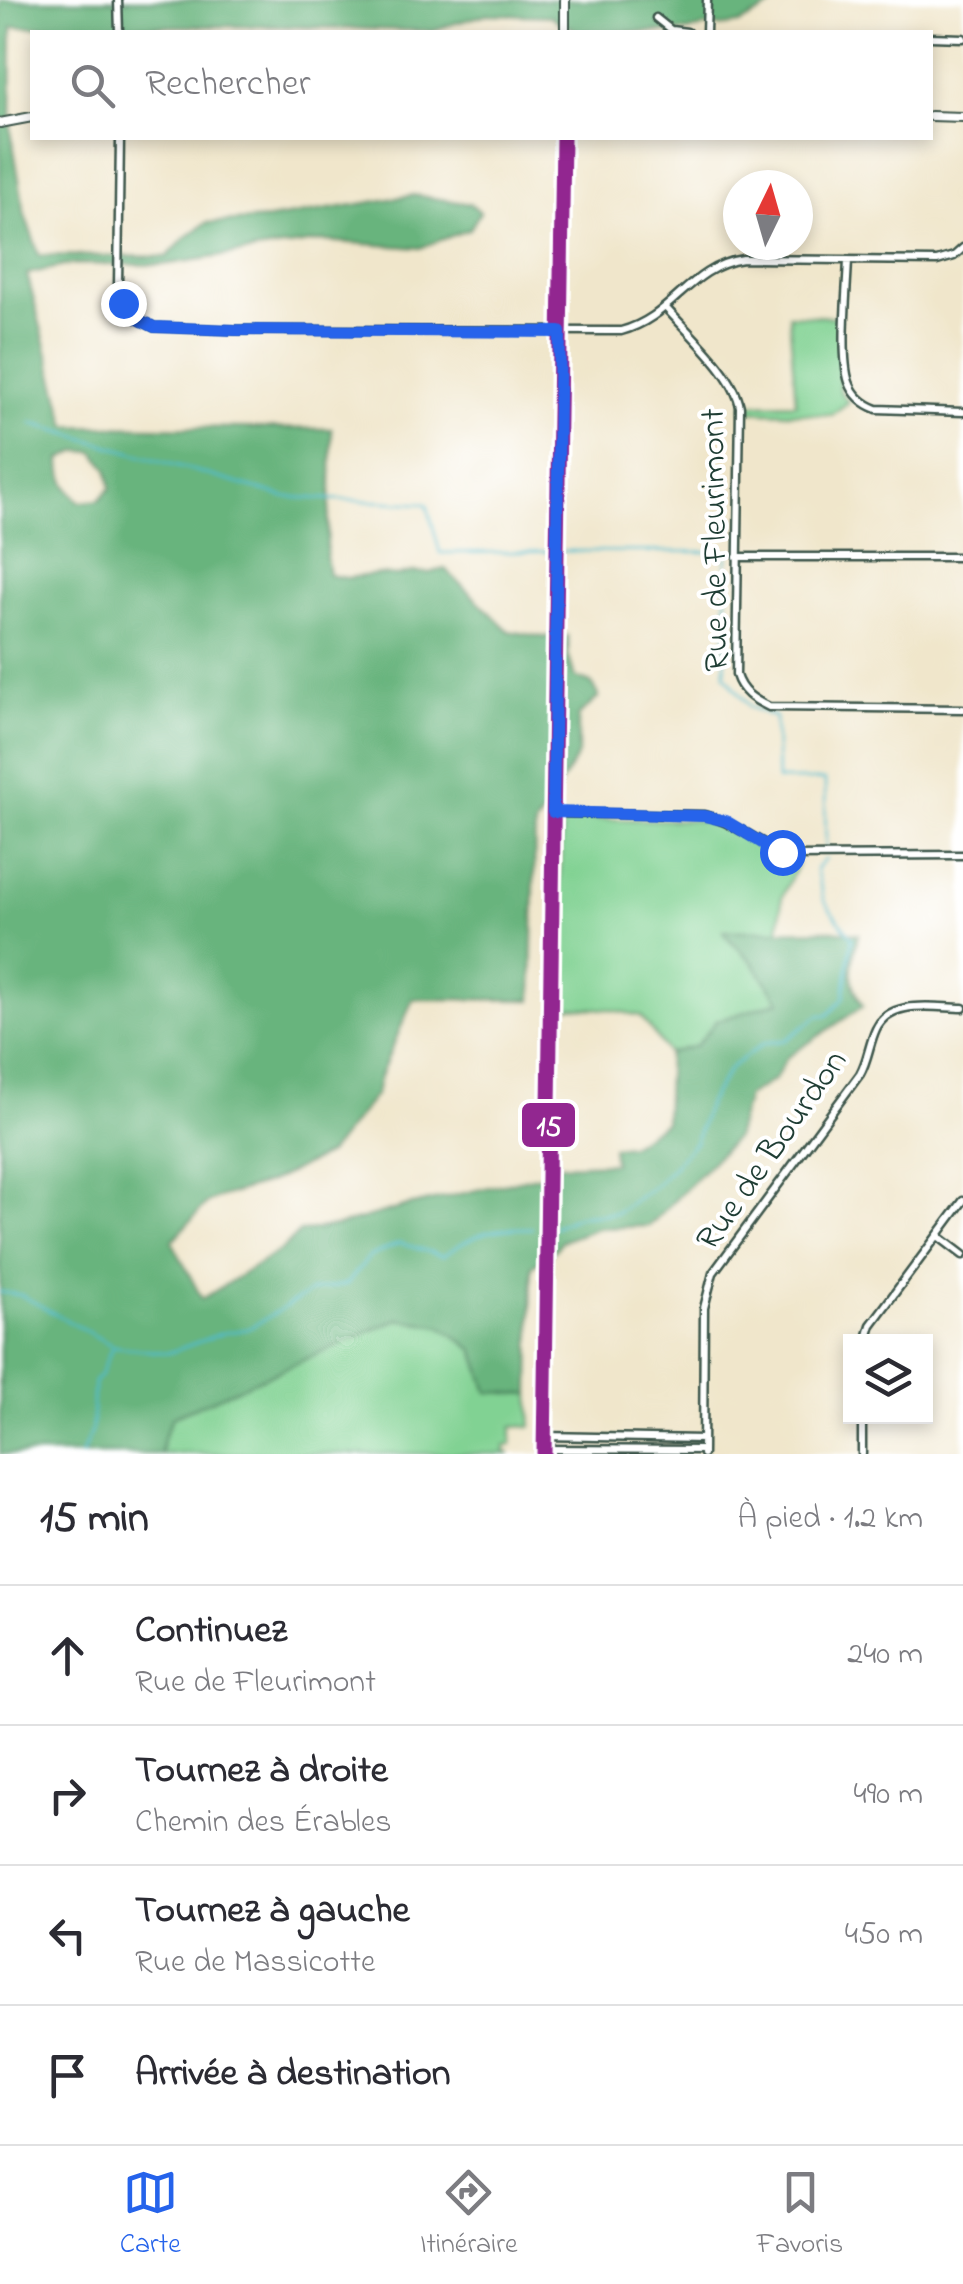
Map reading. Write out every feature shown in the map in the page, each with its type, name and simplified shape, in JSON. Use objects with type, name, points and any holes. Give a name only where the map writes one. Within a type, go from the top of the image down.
[{"type":"street","points":[[118,0],[118,30]]},
{"type":"street","points":[[564,30],[565,0]]},
{"type":"street","points":[[706,30],[707,0]]},
{"type":"street","points":[[656,18],[671,30]]},
{"type":"street","points":[[933,37],[963,38]]},
{"type":"street","points":[[933,116],[963,117]]},
{"type":"street","points":[[0,123],[30,117]]},
{"type":"street","points":[[120,140],[118,286],[132,316],[154,327],[622,331],[637,327],[666,308],[707,270],[724,262],[937,261],[954,256],[963,248]]},
{"type":"street","points":[[563,140],[544,1452],[703,1452]]},
{"type":"street","points":[[848,260],[847,370],[859,398],[877,409],[963,412]]},
{"type":"street","name":"Rue de Fleurimont","points":[[666,308],[718,368],[738,398],[736,675],[743,690],[769,707],[963,710]]},
{"type":"street","points":[[737,558],[963,557]]},
{"type":"street","points":[[553,812],[704,816],[726,821],[790,856],[963,856]]},
{"type":"street","name":"Rue de Bourdon","points":[[703,1452],[704,1308],[713,1273],[860,1074],[880,1021],[902,1008],[963,1008]]},
{"type":"street","points":[[868,1334],[871,1325],[963,1201]]},
{"type":"street","points":[[938,1236],[963,1255]]},
{"type":"street","points":[[862,1424],[862,1454]]},
{"type":"street","points":[[544,1436],[703,1439]]},
{"type":"street","points":[[600,1437],[600,1449]]},
{"type":"street","points":[[646,1438],[646,1450]]},
{"type":"green space","points":[[0,0],[778,0],[739,24],[694,30],[574,30],[552,16],[487,14],[433,30],[12,27],[11,131],[25,215],[39,255],[167,257],[206,223],[269,219],[414,195],[471,204],[480,212],[470,229],[420,248],[323,241],[162,265],[73,264],[27,274],[67,426],[332,429],[326,557],[329,575],[397,576],[445,569],[509,631],[543,637],[568,636],[568,655],[575,677],[591,683],[599,697],[578,716],[578,755],[535,826],[532,1000],[413,999],[376,1094],[328,1154],[270,1182],[209,1201],[172,1241],[202,1299],[281,1250],[300,1232],[554,1172],[558,1165],[614,1163],[612,1147],[630,1145],[665,1122],[668,1053],[696,1046],[716,1021],[780,1001],[724,931],[833,930],[858,934],[851,971],[863,1006],[786,1058],[775,1079],[747,1096],[735,1138],[649,1226],[597,1228],[562,1241],[532,1266],[530,1394],[488,1392],[474,1350],[441,1326],[398,1319],[172,1417],[161,1454],[0,1454]],"holes":[[[78,451],[94,452],[107,468],[111,488],[99,500],[80,502],[65,483],[61,459]]]},
{"type":"green space","points":[[789,315],[838,317],[840,391],[848,402],[832,415],[743,411],[743,404],[796,403]]},
{"type":"green space","points":[[573,819],[719,823],[798,863],[782,897],[779,931],[726,936],[751,960],[780,1001],[716,1021],[696,1047],[668,1053],[641,1016],[607,1009],[556,1007],[562,824]]},
{"type":"green space","points":[[398,1319],[441,1326],[474,1350],[488,1392],[530,1394],[532,1426],[512,1427],[512,1445],[505,1446],[505,1452],[511,1454],[161,1454],[172,1417]]},
{"type":"waterway","points":[[31,423],[284,497],[427,504],[440,553],[727,552],[725,675],[750,707],[775,717],[777,780],[825,780],[826,851]]},
{"type":"waterway","points":[[554,1227],[578,1216],[616,1213],[657,1184],[695,1142],[708,1103],[730,1068],[764,1043],[786,1040],[819,1015],[827,1016],[844,998],[852,938],[824,901],[816,869],[825,859]]},
{"type":"waterway","points":[[0,1292],[21,1295],[113,1346],[168,1353],[223,1333],[248,1329],[312,1291],[347,1284],[369,1257],[399,1243],[443,1256],[484,1233],[532,1228]]},
{"type":"waterway","points":[[82,1454],[92,1428],[94,1382],[112,1347]]},
{"type":"transit line","name":"15","points":[[544,1454],[563,140]]},
{"type":"route","points":[[123,303],[132,316],[154,327],[560,332],[553,812],[704,816],[726,821],[782,852]]}]
